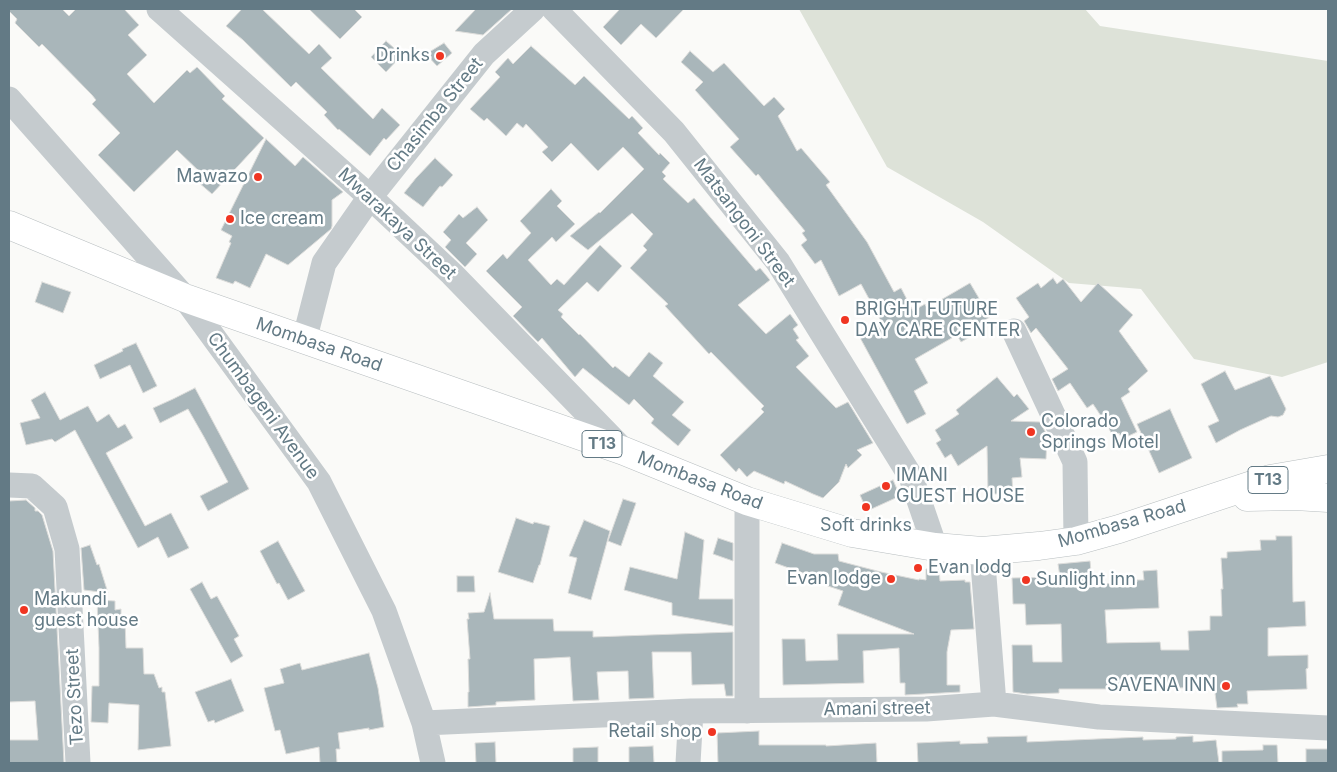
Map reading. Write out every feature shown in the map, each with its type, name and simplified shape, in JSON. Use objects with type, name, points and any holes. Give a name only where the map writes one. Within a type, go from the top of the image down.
[{"type":"highway","name":"Mombasa Road","points":[[9,225],[185,298],[624,451],[747,501],[852,532],[936,547],[982,551],[1039,546],[1076,541],[1119,529],[1270,479],[1328,469]]},
{"type":"highway","name":"Mombasa Road","points":[[1210,498],[1295,496],[1328,498]]},
{"type":"street","name":"Mwarakaya Street","points":[[159,9],[370,197],[452,274],[624,451]]},
{"type":"street","name":"Chasimba Street","points":[[304,340],[324,263],[370,197],[484,54],[533,9]]},
{"type":"street","name":"Matsangoni Street","points":[[554,9],[674,132],[778,262],[911,477],[936,547]]},
{"type":"street","name":"Chumbageni Avenue","points":[[9,99],[185,298],[319,482],[384,611],[424,723],[433,763]]},
{"type":"street","points":[[1014,331],[1075,462],[1076,541]]},
{"type":"street","name":"Tezo Street","points":[[9,485],[32,486],[55,507],[67,549],[78,763]]},
{"type":"street","points":[[747,501],[747,711]]},
{"type":"street","points":[[982,551],[994,704]]},
{"type":"street","name":"Amani street","points":[[424,723],[691,712],[926,709],[994,704],[1099,717],[1328,728]]},
{"type":"street","points":[[688,763],[691,712]]},
{"type":"shaded area","points":[[799,9],[1085,9],[1100,26],[1328,61],[1328,362],[1282,377],[1194,359],[1141,289],[1069,283],[983,222],[887,167]]},
{"type":"building","points":[[9,9],[62,9],[69,16],[76,9],[124,9],[139,25],[128,35],[147,55],[127,74],[154,103],[187,70],[190,73],[197,67],[225,96],[222,99],[264,138],[212,194],[198,182],[204,176],[177,150],[134,192],[98,155],[120,133],[92,104],[96,100],[92,95],[42,44],[39,47],[15,23],[17,19]]},
{"type":"building","points":[[242,9],[262,9],[309,54],[319,44],[332,58],[321,68],[373,119],[382,108],[400,125],[386,140],[384,138],[370,156],[338,130],[324,115],[327,112],[296,82],[291,87],[226,26]]},
{"type":"building","points":[[309,9],[354,9],[362,17],[340,39]]},
{"type":"building","points":[[476,9],[512,9],[483,35],[455,31]]},
{"type":"building","points":[[620,9],[684,9],[656,38],[641,24],[621,45],[603,27]]},
{"type":"building","points":[[386,41],[402,55],[386,72],[371,57]]},
{"type":"building","points":[[444,43],[452,53],[437,66],[426,54]]},
{"type":"building","points":[[531,46],[575,85],[584,76],[629,119],[632,116],[643,128],[638,133],[659,155],[660,153],[670,163],[662,172],[666,176],[663,179],[688,203],[694,198],[756,271],[760,268],[770,280],[738,305],[766,334],[790,314],[798,325],[793,329],[799,338],[796,340],[809,356],[796,367],[836,408],[848,402],[873,443],[857,450],[862,455],[848,468],[846,464],[839,482],[823,498],[785,481],[784,484],[754,471],[747,477],[739,468],[736,472],[720,455],[764,412],[761,409],[764,406],[711,352],[709,354],[665,306],[668,304],[630,268],[647,250],[643,246],[653,234],[632,213],[588,250],[570,236],[600,213],[644,169],[623,147],[598,171],[571,143],[552,162],[542,152],[548,147],[526,124],[523,128],[517,123],[506,136],[487,118],[484,121],[470,109],[500,77],[495,72],[508,58],[513,64]]},
{"type":"building","points":[[690,51],[713,72],[724,63],[764,106],[774,97],[785,109],[778,116],[797,151],[801,148],[830,182],[826,185],[867,242],[894,292],[901,288],[913,311],[925,304],[927,308],[970,283],[990,317],[978,324],[980,329],[976,331],[977,333],[961,342],[957,335],[915,359],[928,383],[914,391],[926,414],[907,424],[858,334],[881,321],[861,284],[839,296],[821,260],[815,264],[801,245],[807,240],[802,233],[805,231],[758,174],[756,176],[730,147],[739,139],[695,90],[703,82],[681,62]]},
{"type":"building","points":[[266,139],[295,166],[303,157],[343,192],[332,200],[331,229],[288,265],[266,254],[250,288],[235,281],[233,284],[216,278],[231,243],[229,242],[232,236],[221,230]]},
{"type":"building","points":[[435,158],[453,175],[442,187],[440,186],[423,207],[404,193]]},
{"type":"building","points":[[551,189],[562,201],[557,206],[575,224],[556,242],[552,237],[528,260],[551,285],[557,279],[564,285],[600,245],[622,266],[598,292],[587,282],[558,310],[563,314],[561,317],[613,368],[615,366],[629,377],[649,352],[663,363],[653,376],[684,402],[672,415],[691,430],[678,446],[651,423],[654,419],[634,399],[629,405],[583,368],[575,377],[542,338],[538,342],[513,316],[522,307],[486,271],[503,254],[507,259],[531,233],[520,221]]},
{"type":"building","points":[[477,207],[488,220],[466,243],[477,254],[465,267],[445,247],[451,240],[443,232],[459,214],[463,218]]},
{"type":"building","points":[[1053,278],[1057,284],[1063,279],[1081,302],[1098,283],[1133,315],[1119,331],[1148,371],[1128,389],[1130,392],[1121,398],[1137,432],[1122,439],[1119,433],[1113,436],[1093,404],[1087,408],[1070,383],[1058,391],[1052,379],[1068,369],[1036,328],[1031,333],[1024,321],[1029,317],[1016,298],[1038,283],[1041,288]]},
{"type":"building","points":[[42,282],[71,292],[63,313],[35,302]]},
{"type":"building","points":[[136,343],[157,386],[143,393],[130,365],[100,379],[94,365]]},
{"type":"building","points":[[1225,371],[1235,390],[1270,376],[1286,409],[1283,415],[1278,417],[1271,416],[1216,443],[1208,426],[1219,421],[1201,384]]},
{"type":"building","points":[[997,377],[1014,397],[1017,394],[1029,409],[1011,421],[1040,422],[1047,435],[1046,459],[1020,458],[1022,477],[1012,478],[1013,494],[988,494],[987,446],[958,466],[951,454],[945,458],[936,443],[941,440],[935,430],[959,414],[956,410]]},
{"type":"building","points":[[195,388],[249,489],[208,511],[200,496],[228,482],[204,437],[188,409],[160,423],[153,408]]},
{"type":"building","points":[[45,392],[60,420],[88,406],[97,422],[109,414],[118,428],[125,424],[133,438],[106,453],[145,526],[171,513],[189,548],[168,558],[158,537],[138,548],[75,430],[55,442],[52,439],[26,445],[20,423],[40,418],[31,400]]},
{"type":"building","points":[[1170,409],[1192,458],[1159,473],[1137,424]]},
{"type":"building","points":[[893,480],[900,496],[867,511],[860,495]]},
{"type":"building","points":[[623,499],[636,503],[621,546],[608,541]]},
{"type":"building","points":[[26,500],[35,508],[35,511],[42,515],[53,551],[64,763],[9,763],[9,740],[38,740],[35,701],[9,702],[9,501]]},
{"type":"building","points":[[516,518],[533,524],[534,522],[550,526],[540,565],[533,583],[498,572]]},
{"type":"building","points":[[584,520],[610,531],[591,600],[568,593],[577,558],[569,556]]},
{"type":"building","points":[[685,532],[704,540],[699,599],[733,599],[733,626],[672,615],[672,603],[624,590],[630,567],[677,579]]},
{"type":"building","points":[[1276,536],[1292,536],[1293,602],[1305,601],[1306,626],[1268,628],[1268,656],[1308,655],[1308,668],[1306,669],[1307,689],[1247,691],[1248,704],[1237,704],[1238,707],[1217,708],[1214,686],[1162,689],[1162,684],[1128,685],[1128,689],[1059,689],[1059,693],[1027,694],[1013,692],[1012,645],[1032,645],[1033,662],[1062,662],[1061,624],[1026,625],[1025,604],[1013,604],[1012,578],[1060,577],[1058,564],[1090,561],[1092,582],[1101,582],[1101,584],[1137,582],[1137,580],[1144,580],[1143,571],[1157,570],[1159,608],[1105,610],[1107,643],[1160,642],[1161,650],[1189,650],[1188,631],[1210,630],[1210,616],[1222,616],[1221,558],[1227,558],[1227,552],[1261,550],[1260,540],[1276,540]]},
{"type":"building","points":[[718,538],[733,543],[733,561],[713,554]]},
{"type":"building","points":[[278,541],[305,591],[288,600],[279,583],[277,584],[260,551]]},
{"type":"building","points":[[782,543],[814,554],[838,554],[839,561],[919,580],[926,580],[926,569],[939,569],[940,581],[965,580],[965,582],[970,582],[974,629],[951,630],[947,652],[947,685],[960,685],[960,692],[905,695],[905,683],[900,683],[899,648],[863,651],[864,683],[783,685],[782,639],[805,639],[806,661],[838,660],[837,634],[914,634],[838,605],[843,591],[813,581],[814,577],[775,563]]},
{"type":"building","points":[[90,545],[97,565],[99,564],[108,593],[84,590],[81,548]]},
{"type":"building","points":[[457,576],[474,576],[475,592],[457,592]]},
{"type":"building","points":[[202,582],[211,599],[217,596],[239,636],[234,639],[243,656],[231,663],[190,589]]},
{"type":"building","points":[[490,593],[494,619],[553,619],[554,631],[593,631],[593,637],[733,632],[733,696],[726,696],[724,684],[692,685],[691,652],[652,652],[654,698],[629,699],[628,671],[597,672],[599,700],[573,701],[570,657],[534,659],[535,700],[496,702],[496,705],[468,707],[468,659],[470,659],[468,613],[484,612]]},
{"type":"building","points":[[97,600],[115,601],[115,610],[121,609],[121,620],[125,620],[126,648],[143,648],[144,674],[154,674],[159,688],[162,687],[162,692],[165,692],[171,746],[138,750],[139,705],[109,703],[108,723],[91,722],[92,686],[99,686]]},
{"type":"building","points":[[369,653],[378,688],[384,727],[338,733],[340,749],[336,749],[337,763],[320,763],[319,747],[286,754],[280,730],[275,731],[264,688],[284,683],[280,669],[300,663],[302,670]]},
{"type":"building","points":[[231,679],[244,711],[215,723],[214,720],[208,722],[195,692]]},
{"type":"building","points":[[759,731],[759,745],[826,746],[876,743],[877,763],[718,763],[717,733]]},
{"type":"building","points":[[1027,736],[1027,742],[1143,737],[1143,740],[1176,739],[1176,737],[1193,736],[1193,742],[1216,740],[1219,763],[918,763],[917,743],[960,741],[960,744],[988,743],[987,737]]},
{"type":"building","points":[[495,742],[496,763],[476,763],[475,743]]},
{"type":"building","points":[[1263,745],[1277,745],[1278,763],[1222,763],[1222,751],[1263,750]]},
{"type":"building","points":[[653,746],[654,763],[629,763],[629,747]]},
{"type":"building","points":[[598,747],[598,763],[573,763],[573,748]]},
{"type":"building","points":[[1306,749],[1328,749],[1328,763],[1306,763]]},
{"type":"place","name":"Drinks","points":[[440,56]]},
{"type":"place","name":"Mawazo","points":[[258,177]]},
{"type":"place","name":"Ice cream","points":[[230,219]]},
{"type":"place","name":"BRIGHT FUTURE DAY CARE CENTER","points":[[845,320]]},
{"type":"place","name":"Colorado Springs Motel","points":[[1031,432]]},
{"type":"place","name":"IMANI GUEST HOUSE","points":[[886,486]]},
{"type":"place","name":"Soft drinks","points":[[866,507]]},
{"type":"place","name":"Evan lodg","points":[[918,568]]},
{"type":"place","name":"Evan lodge","points":[[891,579]]},
{"type":"place","name":"Sunlight inn","points":[[1026,580]]},
{"type":"place","name":"Makundi guest house","points":[[24,610]]},
{"type":"place","name":"SAVENA INN","points":[[1226,686]]},
{"type":"place","name":"Retail shop","points":[[712,732]]}]
